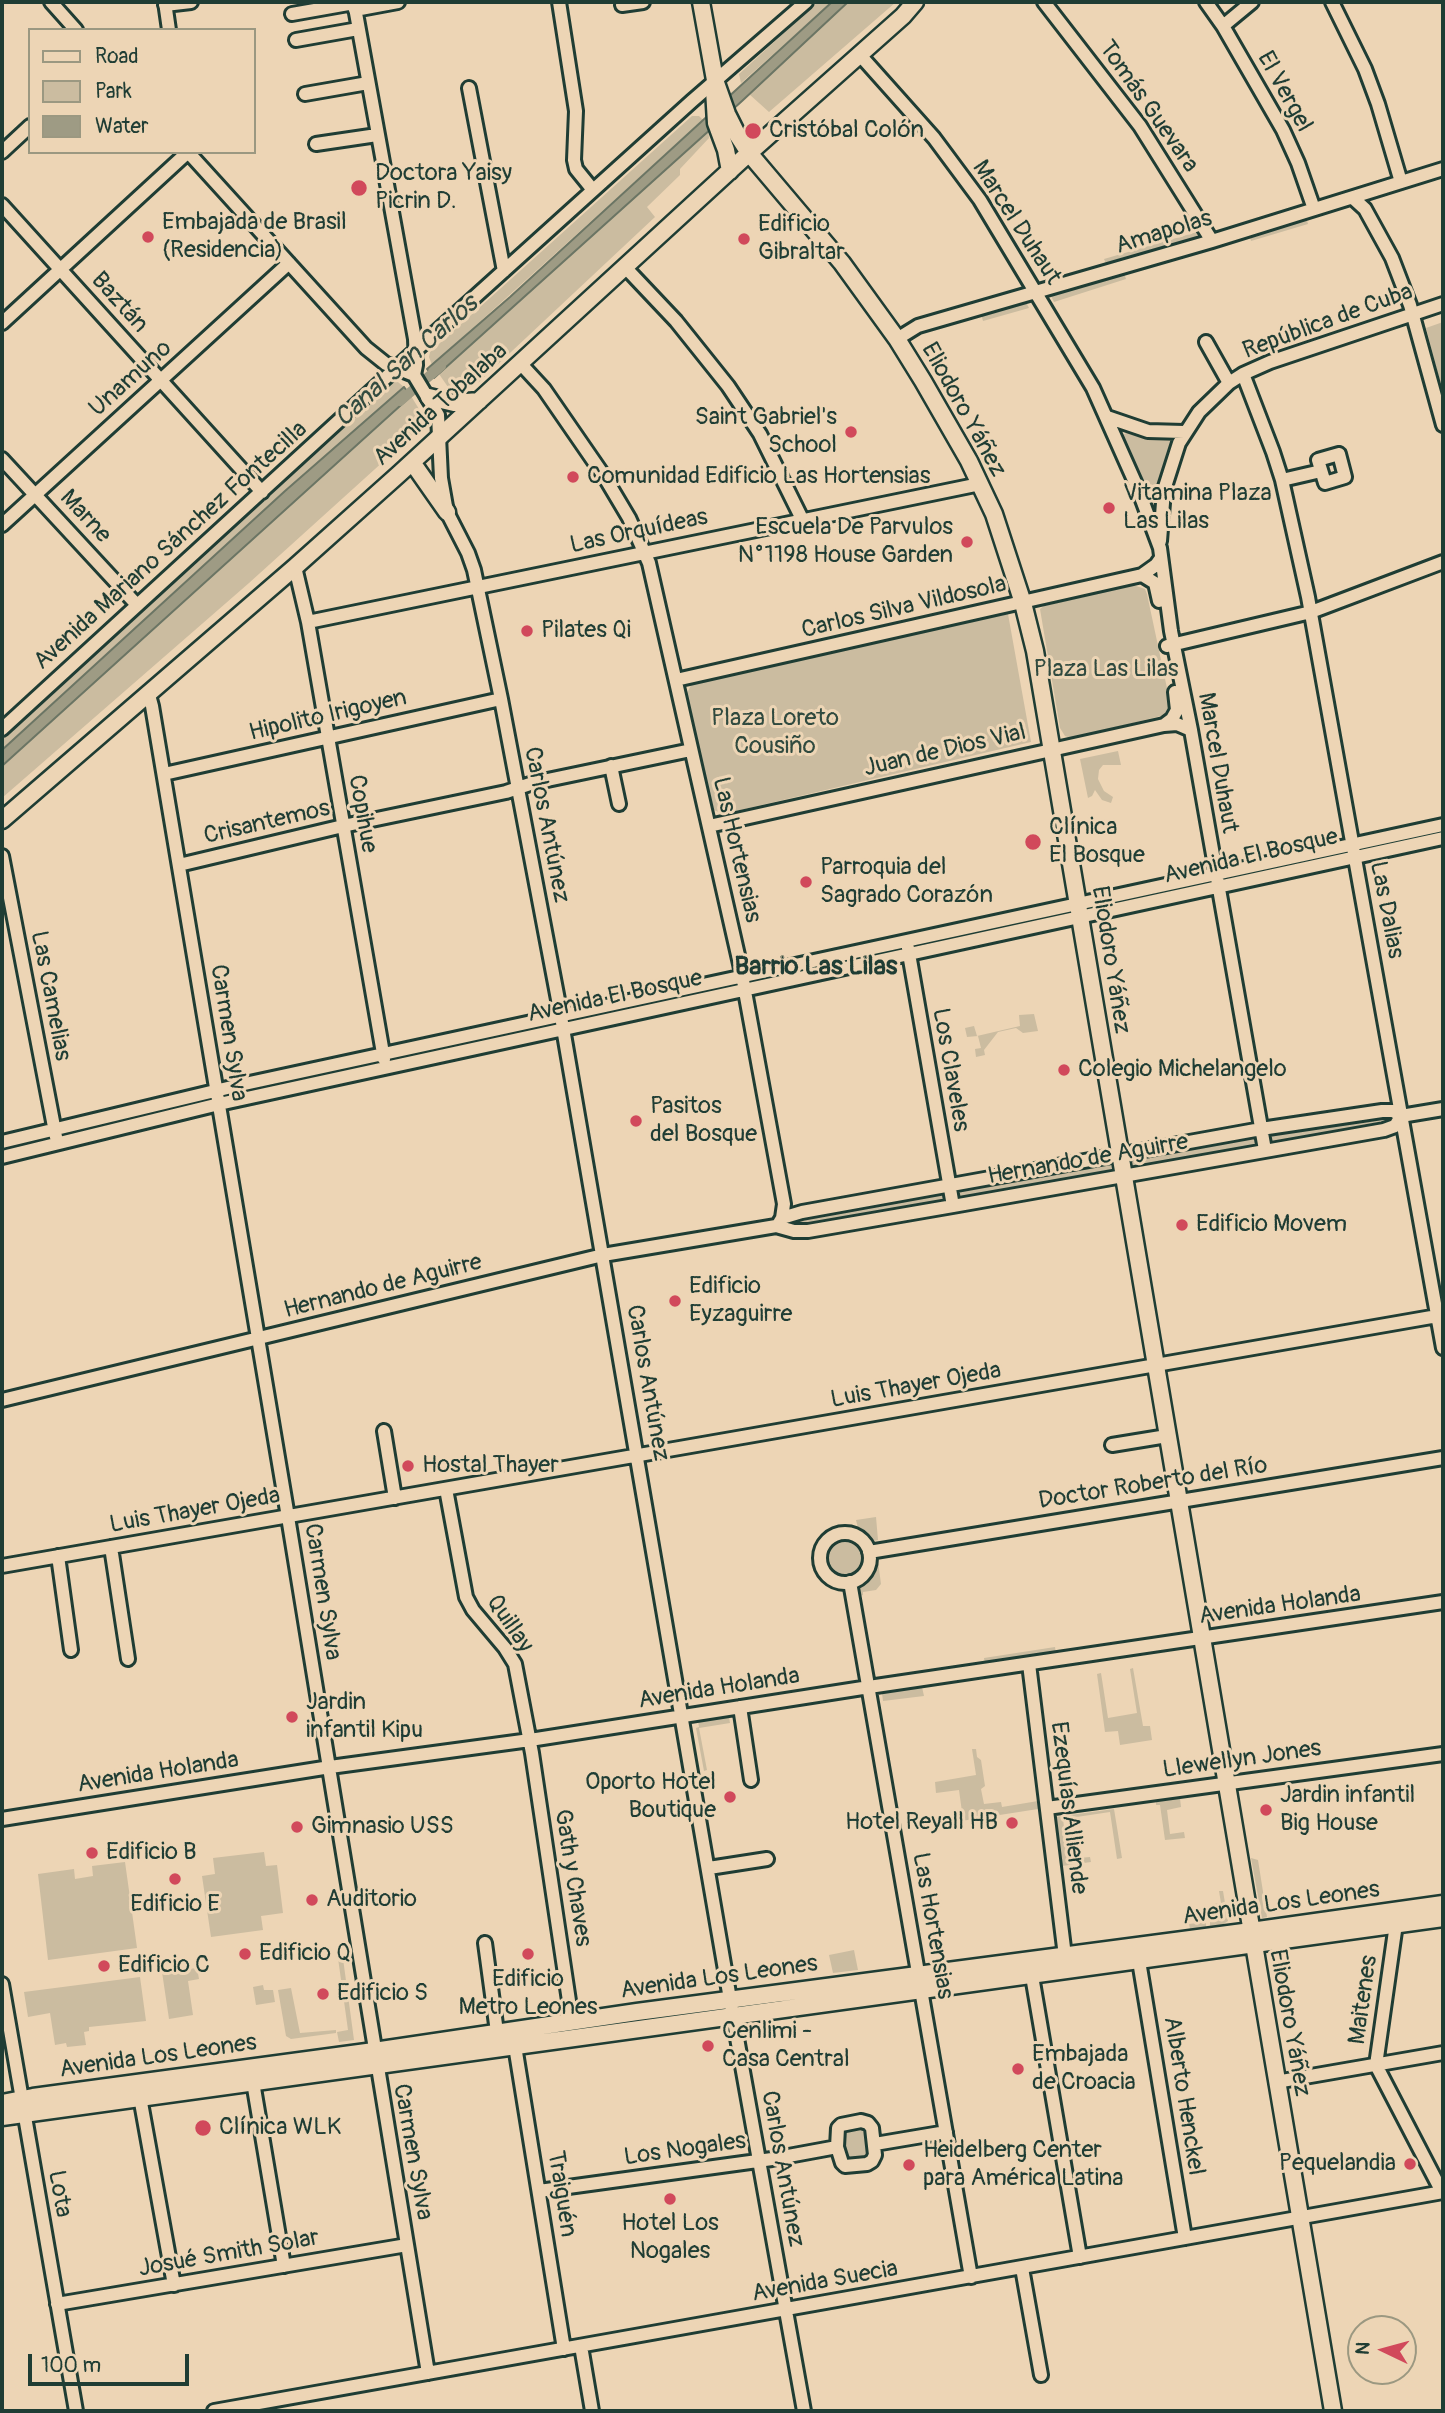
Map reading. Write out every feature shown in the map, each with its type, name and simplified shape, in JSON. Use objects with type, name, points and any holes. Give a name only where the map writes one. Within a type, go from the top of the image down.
[{"type":"main road","points":[[701,2],[716,89],[714,114],[730,171]]},
{"type":"main road","name":"Avenida Tobalaba","points":[[2,820],[295,567],[903,16],[915,2]]},
{"type":"main road","name":"Avenida Tobalaba","points":[[903,16],[927,2]]},
{"type":"main road","name":"Eliodoro Yáñez","points":[[716,89],[749,153],[842,263],[897,339],[945,417],[980,484],[1009,553],[1023,603],[1035,651],[1333,2411]]},
{"type":"main road","points":[[420,384],[454,403],[479,401]]},
{"type":"main road","points":[[412,462],[447,512]]},
{"type":"main road","name":"Avenida Los Leones","points":[[2,2117],[23,2106],[375,2058],[516,2046],[1139,1961],[1443,1904]]},
{"type":"main road","name":"Avenida Los Leones","points":[[2,2103],[23,2106],[140,2097],[253,2082],[497,2032],[730,1999],[1065,1956],[1443,1918]]},
{"type":"street","points":[[51,2],[74,28]]},
{"type":"street","points":[[169,28],[165,3],[191,2]]},
{"type":"street","points":[[292,14],[398,2]]},
{"type":"street","points":[[559,2],[576,111],[574,160],[576,169],[593,190]]},
{"type":"street","points":[[622,5],[643,2]]},
{"type":"street","name":"Avenida Mariano Sánchez Fontecilla","points":[[2,729],[593,190],[716,89],[806,2]]},
{"type":"street","name":"Tomás Guevara","points":[[1044,2],[1140,126],[1212,241]]},
{"type":"street","name":"El Vergel","points":[[1206,2],[1223,26],[1283,130],[1314,209]]},
{"type":"street","points":[[1223,26],[1252,2]]},
{"type":"street","points":[[1332,2],[1365,69],[1401,182]]},
{"type":"street","points":[[354,5],[420,384]]},
{"type":"street","points":[[296,40],[358,29]]},
{"type":"street","name":"Marcel Duhaut","points":[[860,55],[934,138],[980,200],[1036,292],[1107,416],[1133,475],[1160,553]]},
{"type":"street","points":[[305,94],[368,83]]},
{"type":"street","points":[[469,88],[504,271]]},
{"type":"street","points":[[2,152],[28,128]]},
{"type":"street","points":[[316,145],[377,135]]},
{"type":"street","points":[[2,323],[186,154]]},
{"type":"street","points":[[190,154],[366,348],[377,358],[420,384]]},
{"type":"street","name":"Amapolas","points":[[897,339],[918,326],[1212,241],[1443,169]]},
{"type":"street","points":[[1353,198],[1365,209],[1386,246],[1412,313],[1443,425]]},
{"type":"street","name":"Baztán","points":[[2,205],[262,492]]},
{"type":"street","name":"Unamuno","points":[[2,525],[289,263]]},
{"type":"street","points":[[625,267],[676,321],[728,386],[760,434],[802,519]]},
{"type":"street","name":"República de Cuba","points":[[1184,432],[1199,412],[1243,374],[1270,362],[1443,304]]},
{"type":"street","name":"República de Cuba","points":[[1206,342],[1230,383]]},
{"type":"street","name":"Las Hortensias","points":[[520,363],[544,390],[604,476],[629,518],[645,553],[745,990],[784,1204],[779,1222]]},
{"type":"street","name":"Las Dalias","points":[[1243,374],[1282,480],[1311,612],[1401,1116],[1440,1316],[1443,1348]]},
{"type":"street","name":"Carlos Antúnez","points":[[420,384],[438,415],[441,478],[447,512],[468,552],[478,587],[564,1029],[730,1999],[804,2411]]},
{"type":"street","points":[[1107,416],[1148,431],[1184,432]]},
{"type":"street","name":"Marcel Duhaut","points":[[1184,432],[1166,479],[1161,511],[1160,553],[1170,646],[1191,730],[1265,1150]]},
{"type":"street","name":"Marne","points":[[2,458],[137,605]]},
{"type":"street","points":[[1282,480],[1321,471]]},
{"type":"street","name":"Las Orquídeas","points":[[308,622],[980,484]]},
{"type":"street","name":"Carlos Silva Vildosola","points":[[676,680],[1142,575],[1156,565],[1160,553]]},
{"type":"street","points":[[1170,646],[1311,612],[1443,562]]},
{"type":"street","name":"Copihue","points":[[295,567],[308,622],[386,1068]]},
{"type":"street","points":[[1142,575],[1155,583],[1170,646],[1177,710],[1172,719],[1164,725]]},
{"type":"street","name":"Carmen Sylva","points":[[149,695],[330,1767],[428,2373]]},
{"type":"street","name":"Hipolito Irigoyen","points":[[164,774],[501,699]]},
{"type":"street","name":"Juan de Dios Vial","points":[[709,826],[1164,725],[1177,724],[1191,730]]},
{"type":"street","name":"Crisantemos","points":[[179,865],[343,826],[691,750]]},
{"type":"street","points":[[611,766],[619,804]]},
{"type":"street","name":"Avenida El Bosque","points":[[2,1157],[219,1104],[909,955],[1079,911],[1353,850],[1443,825]]},
{"type":"street","name":"Avenida El Bosque","points":[[1353,850],[1443,838]]},
{"type":"street","name":"Las Camelias","points":[[2,856],[57,1144]]},
{"type":"street","name":"Avenida El Bosque","points":[[2,1142],[216,1090],[907,940],[1079,911]]},
{"type":"street","name":"Los Claveles","points":[[907,940],[953,1206]]},
{"type":"street","name":"Hernando de Aguirre","points":[[2,1401],[603,1255],[779,1222],[802,1212],[1261,1129],[1382,1111],[1396,1112],[1401,1116],[1443,1108]]},
{"type":"street","name":"Hernando de Aguirre","points":[[779,1222],[794,1231],[808,1231],[1389,1129],[1398,1123],[1401,1116]]},
{"type":"street","name":"Luis Thayer Ojeda","points":[[2,1566],[1440,1316]]},
{"type":"street","points":[[384,1431],[395,1498]]},
{"type":"street","points":[[1112,1445],[1167,1436]]},
{"type":"street","name":"Doctor Roberto del Río","points":[[869,1552],[1443,1458]]},
{"type":"street","name":"Quillay","points":[[446,1489],[466,1597],[515,1664],[530,1740]]},
{"type":"street","points":[[845,1533],[860,1538],[869,1552],[869,1560],[863,1574],[850,1582],[834,1580],[822,1569],[820,1552],[829,1538],[845,1533]]},
{"type":"street","points":[[111,1547],[128,1659]]},
{"type":"street","points":[[58,1556],[72,1650]]},
{"type":"street","name":"Las Hortensias","points":[[850,1582],[971,2277]]},
{"type":"street","name":"Avenida Holanda","points":[[2,1819],[330,1767],[530,1740],[1443,1602]]},
{"type":"street","name":"Ezequías Alliende","points":[[1029,1664],[1065,1956]]},
{"type":"street","points":[[740,1707],[751,1780]]},
{"type":"street","name":"Gath y Chaves","points":[[530,1740],[572,2021]]},
{"type":"street","name":"Llewellyn Jones","points":[[1047,1808],[1443,1754]]},
{"type":"street","points":[[709,1868],[767,1859]]},
{"type":"street","name":"Maitenes","points":[[1396,1924],[1377,2065],[1443,2192]]},
{"type":"street","points":[[485,1944],[497,2032]]},
{"type":"street","name":"Alberto Henckel","points":[[1139,1961],[1185,2238]]},
{"type":"street","points":[[1032,1976],[1080,2257]]},
{"type":"street","name":"Lota","points":[[2,1984],[76,2411]]},
{"type":"street","name":"Traiguén","points":[[516,2046],[564,2349]]},
{"type":"street","points":[[1276,2082],[1443,2053]]},
{"type":"street","points":[[253,2082],[284,2266]]},
{"type":"street","points":[[140,2097],[174,2285]]},
{"type":"street","points":[[862,2121],[868,2123],[872,2128],[875,2144],[872,2161],[867,2165],[851,2167],[842,2163],[837,2147],[838,2128],[862,2121]]},
{"type":"street","points":[[875,2144],[946,2132]]},
{"type":"street","name":"Los Nogales","points":[[539,2191],[759,2161],[837,2147]]},
{"type":"street","name":"Avenida Suecia","points":[[214,2411],[1443,2192]]},
{"type":"street","name":"Josué Smith Solar","points":[[57,2304],[407,2245]]},
{"type":"street","points":[[1023,2267],[1041,2375]]},
{"type":"street","points":[[582,2346],[592,2411]]},
{"type":"green space","points":[[818,2],[832,2],[741,83],[739,74]]},
{"type":"green space","points":[[848,2],[896,2],[769,112],[749,94]]},
{"type":"green space","points":[[692,116],[699,116],[703,120],[432,365],[430,352]]},
{"type":"green space","points":[[708,130],[709,138],[680,169],[680,175],[647,207],[655,217],[479,382],[465,390],[456,391],[448,387],[439,374]]},
{"type":"green space","points":[[1306,217],[1308,224],[1251,241],[1249,234]]},
{"type":"green space","points":[[1197,232],[1198,239],[1107,266],[1104,259]]},
{"type":"green space","points":[[1124,273],[1126,279],[1054,302],[1050,294]]},
{"type":"green space","points":[[1025,300],[1029,308],[983,321],[981,314]]},
{"type":"green space","points":[[1443,322],[1443,393],[1426,328]]},
{"type":"green space","points":[[393,378],[404,387],[285,491],[2,750],[2,733],[276,490]]},
{"type":"green space","points":[[411,396],[427,422],[249,583],[2,798],[2,766]]},
{"type":"green space","points":[[1129,431],[1156,438],[1172,437],[1175,440],[1161,477],[1154,511],[1150,509],[1139,471],[1123,435]]},
{"type":"green space","name":"Plaza Las Lilas","points":[[1133,585],[1145,589],[1147,594],[1171,707],[1165,715],[1071,738],[1065,736],[1060,728],[1040,609]]},
{"type":"green space","name":"Plaza Loreto Cousiño","points":[[1008,614],[1031,742],[723,814],[714,810],[686,695],[691,685],[757,667]]},
{"type":"green space","points":[[1118,751],[1121,765],[1103,765],[1099,770],[1098,779],[1104,791],[1113,797],[1111,803],[1102,800],[1095,790],[1088,798],[1080,759]]},
{"type":"green space","points":[[1443,828],[1443,833],[120,1119],[2,1151],[2,1147],[64,1131],[468,1040]]},
{"type":"green space","points":[[1034,1014],[1038,1031],[1023,1033],[1016,1028],[998,1032],[984,1050],[985,1055],[976,1057],[975,1049],[981,1048],[978,1036],[967,1037],[965,1028],[974,1026],[977,1036],[1020,1026],[1019,1015]]},
{"type":"green space","points":[[1382,1115],[1388,1117],[1387,1125],[1103,1171],[807,1226],[790,1224],[806,1218],[1142,1155]]},
{"type":"green space","points":[[876,1517],[878,1540],[869,1542],[866,1534],[858,1528],[856,1520]]},
{"type":"green space","points":[[845,1540],[857,1546],[863,1558],[857,1570],[845,1576],[833,1570],[827,1558],[833,1546]]},
{"type":"green space","points":[[878,1561],[881,1584],[876,1590],[863,1592],[860,1596],[860,1587],[870,1578],[874,1562]]},
{"type":"green space","points":[[1055,1647],[1056,1654],[985,1665],[984,1658]]},
{"type":"green space","points":[[1133,1668],[1143,1726],[1150,1726],[1152,1740],[1120,1745],[1118,1731],[1105,1732],[1097,1674],[1101,1673],[1108,1718],[1137,1713],[1130,1669]]},
{"type":"green space","points":[[922,1687],[924,1696],[883,1701],[882,1693]]},
{"type":"green space","points":[[729,1717],[730,1723],[699,1728],[707,1770],[704,1771],[696,1728],[699,1727],[698,1721]]},
{"type":"green space","points":[[972,1749],[976,1749],[977,1757],[981,1760],[985,1786],[981,1789],[984,1804],[1001,1802],[1002,1807],[1038,1801],[1038,1809],[942,1824],[941,1816],[962,1812],[959,1790],[936,1793],[935,1782],[976,1775]]},
{"type":"green space","points":[[1180,1798],[1181,1807],[1167,1810],[1170,1834],[1184,1832],[1185,1838],[1165,1840],[1160,1805],[1156,1805],[1156,1802]]},
{"type":"green space","points":[[1114,1809],[1122,1858],[1117,1859],[1110,1812],[1063,1819],[1068,1859],[1090,1857],[1091,1862],[1062,1866],[1055,1817]]},
{"type":"green space","points":[[264,1852],[266,1866],[277,1865],[283,1913],[261,1916],[263,1930],[211,1937],[202,1876],[215,1874],[213,1858]]},
{"type":"green space","points":[[1251,1858],[1258,1860],[1267,1917],[1262,1918]]},
{"type":"green space","points":[[125,1862],[137,1948],[48,1960],[38,1874],[74,1869],[75,1879],[93,1876],[92,1866]]},
{"type":"green space","points":[[1219,1891],[1223,1891],[1228,1921],[1222,1925],[1227,1925],[1227,1929],[1191,1933],[1189,1924],[1206,1922],[1206,1927],[1210,1927],[1210,1917],[1216,1916],[1214,1904],[1221,1903]]},
{"type":"green space","points":[[854,1950],[858,1970],[833,1973],[829,1955]]},
{"type":"green space","points":[[337,1951],[342,1951],[354,2040],[339,2042],[337,2032],[348,2030]]},
{"type":"green space","points":[[197,1968],[199,1979],[188,1981],[193,2015],[169,2019],[162,1972]]},
{"type":"green space","points":[[140,1977],[146,2021],[89,2027],[89,2031],[84,2032],[86,2045],[55,2045],[50,2013],[28,2017],[24,1992]]},
{"type":"green space","points":[[263,1985],[264,1990],[273,1990],[275,2002],[256,2005],[253,1987]]},
{"type":"green space","points":[[291,1988],[300,2033],[336,2030],[336,2033],[291,2039],[286,2036],[278,1990]]},
{"type":"green space","points":[[845,2127],[865,2127],[870,2155],[866,2160],[847,2160],[841,2133]]},
{"type":"water","points":[[832,2],[848,2],[434,378],[427,369],[510,297]]},
{"type":"water","points":[[404,387],[411,396],[2,766],[2,750],[285,491]]},
{"type":"waterway","name":"Canal San Carlos","points":[[400,401],[441,366]]},
{"type":"place","name":"Cristóbal Colón","points":[[753,131]]},
{"type":"place","name":"Doctora Yaisy Picrin D.","points":[[359,188]]},
{"type":"place","name":"Embajada de Brasil (Residencia)","points":[[148,237]]},
{"type":"place","name":"Edificio Gibraltar","points":[[744,239]]},
{"type":"place","name":"Saint Gabriel's School","points":[[851,432]]},
{"type":"place","name":"Comunidad Edificio Las Hortensias","points":[[573,477]]},
{"type":"place","name":"Vitamina Plaza Las Lilas","points":[[1109,508]]},
{"type":"place","name":"Escuela De Parvulos N°1198 House Garden","points":[[967,542]]},
{"type":"place","name":"Pilates Qi","points":[[527,631]]},
{"type":"place","name":"Clínica El Bosque","points":[[1033,842]]},
{"type":"place","name":"Parroquia del Sagrado Corazón","points":[[806,882]]},
{"type":"place","name":"Colegio Michelangelo","points":[[1064,1070]]},
{"type":"place","name":"Pasitos del Bosque","points":[[636,1121]]},
{"type":"place","name":"Edificio Movem","points":[[1182,1225]]},
{"type":"place","name":"Edificio Eyzaguirre","points":[[675,1301]]},
{"type":"place","name":"Hostal Thayer","points":[[408,1466]]},
{"type":"place","name":"Jardin infantil Kipu","points":[[292,1717]]},
{"type":"place","name":"Oporto Hotel Boutique","points":[[730,1797]]},
{"type":"place","name":"Jardin infantil Big House","points":[[1266,1810]]},
{"type":"place","name":"Hotel Reyall HB","points":[[1012,1823]]},
{"type":"place","name":"Gimnasio USS","points":[[297,1827]]},
{"type":"place","name":"Edificio B","points":[[92,1853]]},
{"type":"place","name":"Edificio E","points":[[175,1879]]},
{"type":"place","name":"Auditorio","points":[[312,1900]]},
{"type":"place","name":"Edificio Q","points":[[245,1954]]},
{"type":"place","name":"Edificio Metro Leones","points":[[528,1954]]},
{"type":"place","name":"Edificio C","points":[[104,1966]]},
{"type":"place","name":"Edificio S","points":[[323,1994]]},
{"type":"place","name":"Cenlimi - Casa Central","points":[[708,2046]]},
{"type":"place","name":"Embajada de Croacia","points":[[1018,2069]]},
{"type":"place","name":"Clínica WLK","points":[[203,2128]]},
{"type":"place","name":"Pequelandia","points":[[1410,2164]]},
{"type":"place","name":"Heidelberg Center para América Latina","points":[[909,2165]]},
{"type":"place","name":"Hotel Los Nogales","points":[[670,2199]]},
{"type":"district","name":"Barrio Las Lilas","points":[[816,967]]}]
